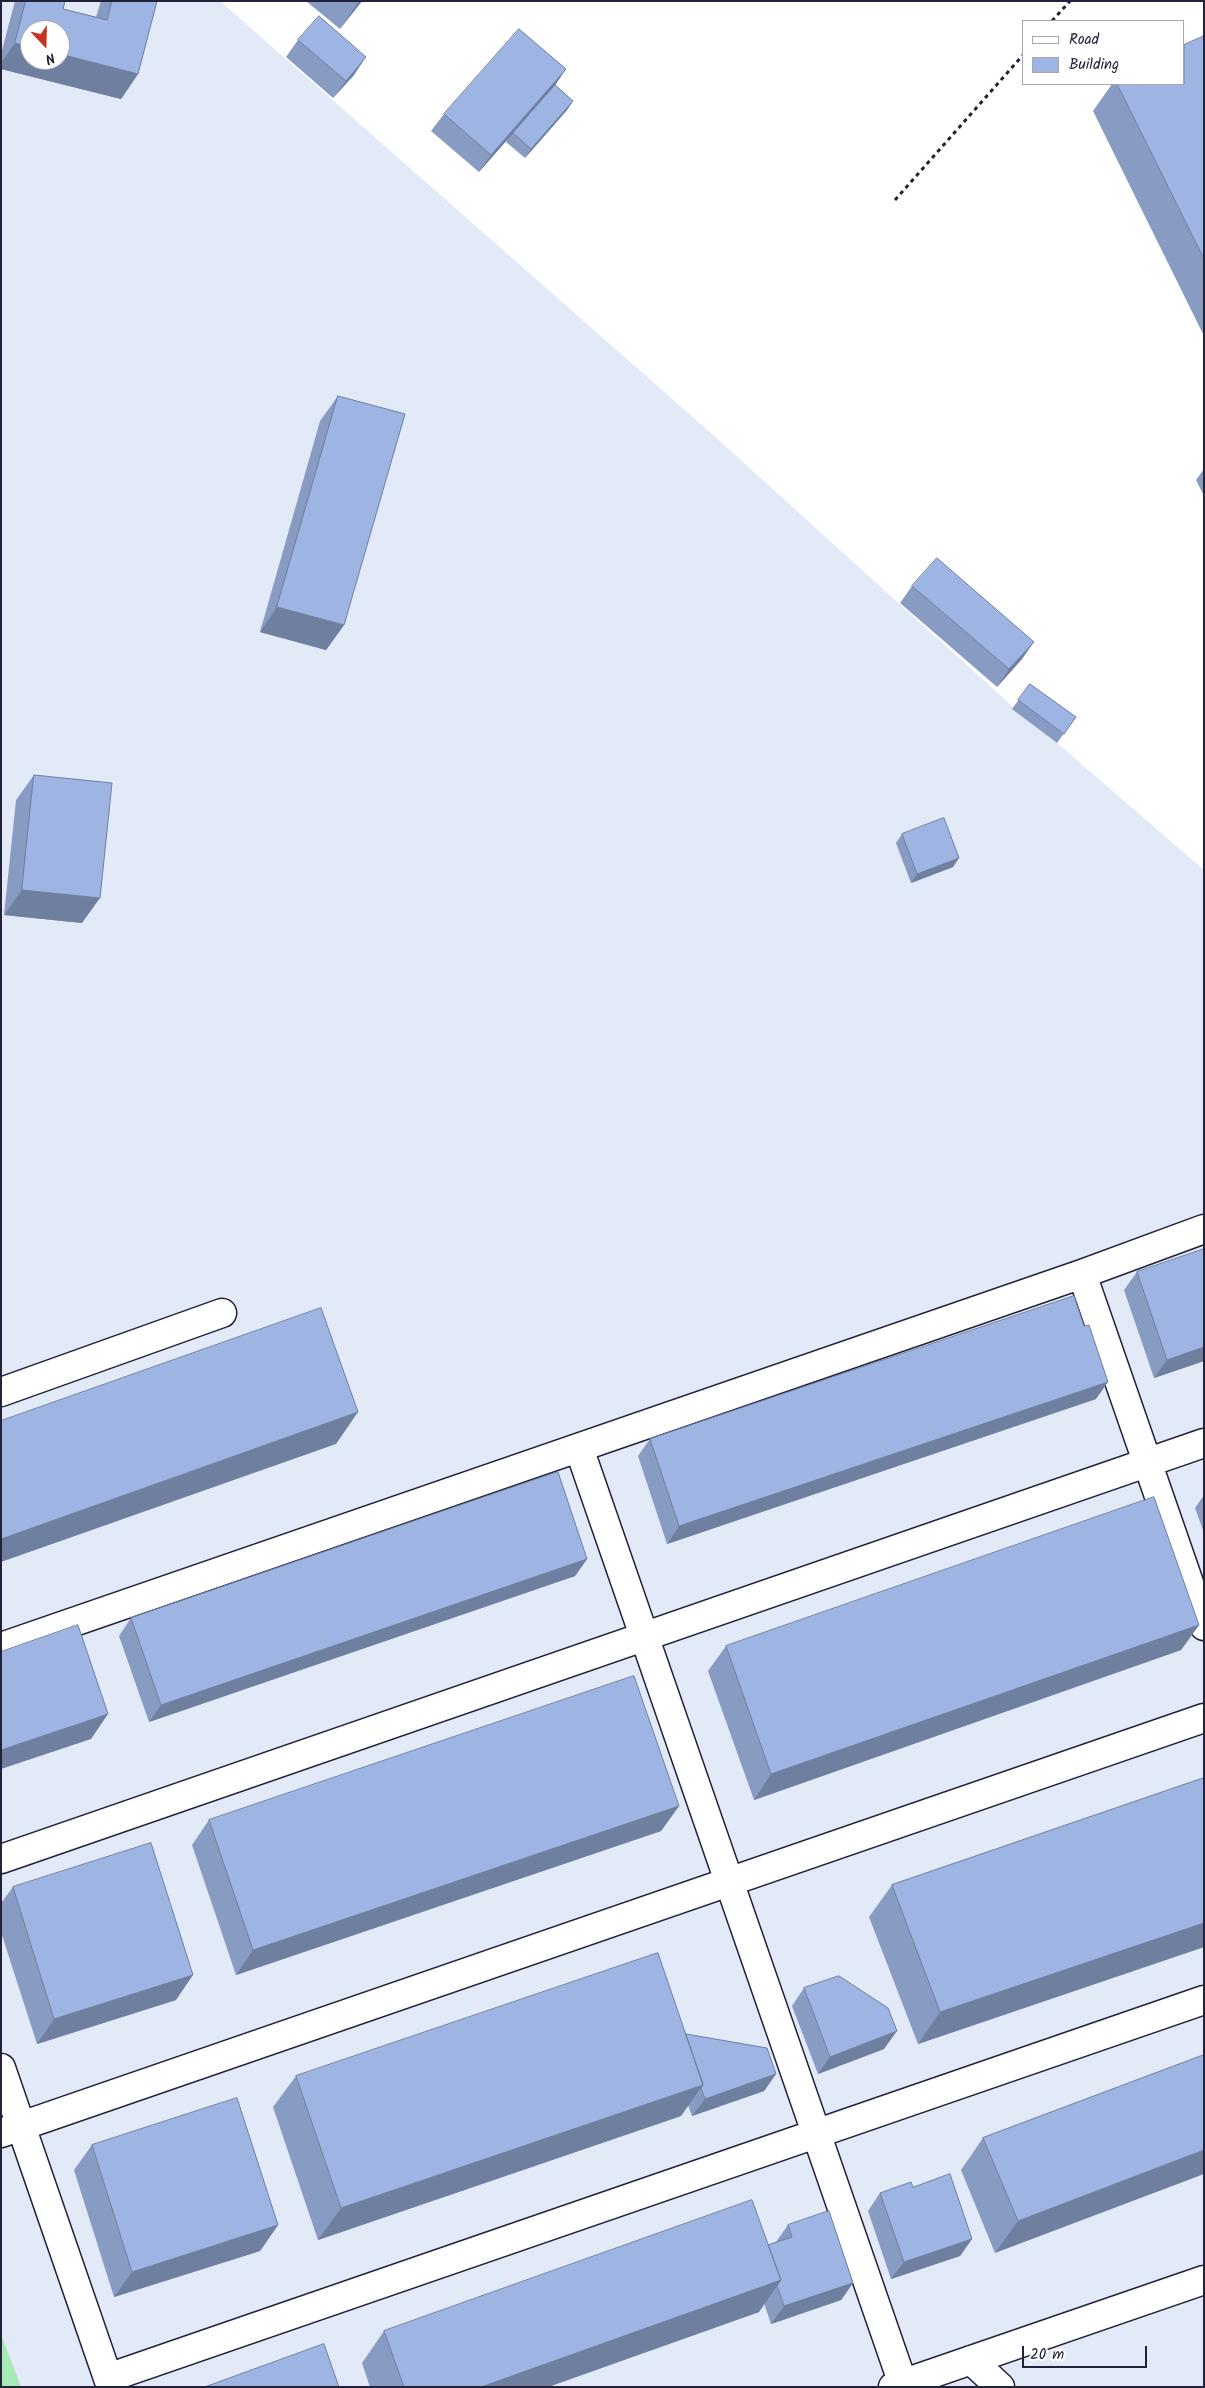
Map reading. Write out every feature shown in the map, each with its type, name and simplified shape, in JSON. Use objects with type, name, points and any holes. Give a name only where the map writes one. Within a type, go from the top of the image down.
[{"type":"lane","points":[[1,1647],[1082,1274],[1204,1229]]},
{"type":"lane","points":[[1082,1274],[1204,1626]]},
{"type":"lane","points":[[1,1392],[222,1313]]},
{"type":"lane","points":[[1,1859],[1204,1443]]},
{"type":"lane","points":[[579,1448],[816,2133],[898,2385],[1204,2280]]},
{"type":"lane","points":[[11,2129],[1204,1718]]},
{"type":"lane","points":[[1,2068],[11,2129],[110,2382],[816,2133],[1204,2000]]},
{"type":"lane","points":[[971,2360],[1000,2387]]},
{"type":"path","points":[[1053,20],[1070,1]]},
{"type":"path","points":[[895,200],[1022,56]]},
{"type":"shaded area","points":[[1,1],[220,1],[712,434],[1033,725],[1057,743],[1204,870],[1204,2387],[1,2387]]},
{"type":"green space","points":[[1,2334],[21,2387],[1,2387]]},
{"type":"building","points":[[26,1],[65,1],[63,9],[107,20],[112,1],[157,1],[138,74],[70,57],[70,20],[21,20]]},
{"type":"building","points":[[319,16],[366,57],[346,81],[298,40]]},
{"type":"building","points":[[20,24],[20,44],[15,43]]},
{"type":"building","points":[[519,29],[566,69],[491,155],[444,114]]},
{"type":"building","points":[[1204,36],[1204,259],[1117,85],[1185,85],[1185,45]]},
{"type":"building","points":[[555,85],[573,101],[531,149],[513,133]]},
{"type":"building","points":[[338,396],[405,414],[344,625],[277,607]]},
{"type":"building","points":[[937,558],[1034,642],[1009,669],[912,586]]},
{"type":"building","points":[[1030,684],[1076,717],[1064,734],[1018,700]]},
{"type":"building","points":[[34,775],[112,783],[100,898],[22,890]]},
{"type":"building","points":[[944,818],[959,858],[917,874],[902,834]]},
{"type":"building","points":[[1204,1249],[1204,1347],[1167,1360],[1137,1272]]},
{"type":"building","points":[[1074,1296],[1084,1326],[1089,1325],[1108,1382],[679,1526],[650,1439]]},
{"type":"building","points":[[321,1308],[358,1412],[1,1539],[1,1421]]},
{"type":"building","points":[[558,1472],[587,1559],[161,1705],[131,1618]]},
{"type":"building","points":[[1154,1497],[1199,1625],[771,1774],[726,1646]]},
{"type":"building","points":[[78,1625],[108,1714],[1,1750],[1,1652]]},
{"type":"building","points":[[634,1676],[679,1806],[253,1950],[209,1820]]},
{"type":"building","points":[[1204,1778],[1204,1923],[940,2012],[892,1885]]},
{"type":"building","points":[[151,1843],[193,1975],[54,2019],[13,1887]]},
{"type":"building","points":[[658,1953],[703,2085],[341,2208],[296,2076]]},
{"type":"building","points":[[839,1976],[888,2008],[897,2031],[830,2057],[804,1988]]},
{"type":"building","points":[[686,2034],[767,2048],[776,2074],[705,2099],[701,2088],[703,2085]]},
{"type":"building","points":[[1204,2055],[1204,2150],[1018,2221],[983,2138]]},
{"type":"building","points":[[237,2098],[278,2225],[132,2272],[92,2145]]},
{"type":"building","points":[[950,2174],[972,2239],[904,2262],[880,2193],[911,2182],[913,2187]]},
{"type":"building","points":[[752,2200],[781,2280],[481,2387],[404,2387],[384,2331]]},
{"type":"building","points":[[829,2211],[853,2283],[784,2306],[777,2286],[781,2280],[768,2245],[792,2237],[788,2225]]},
{"type":"building","points":[[324,2344],[339,2387],[205,2387]]}]
